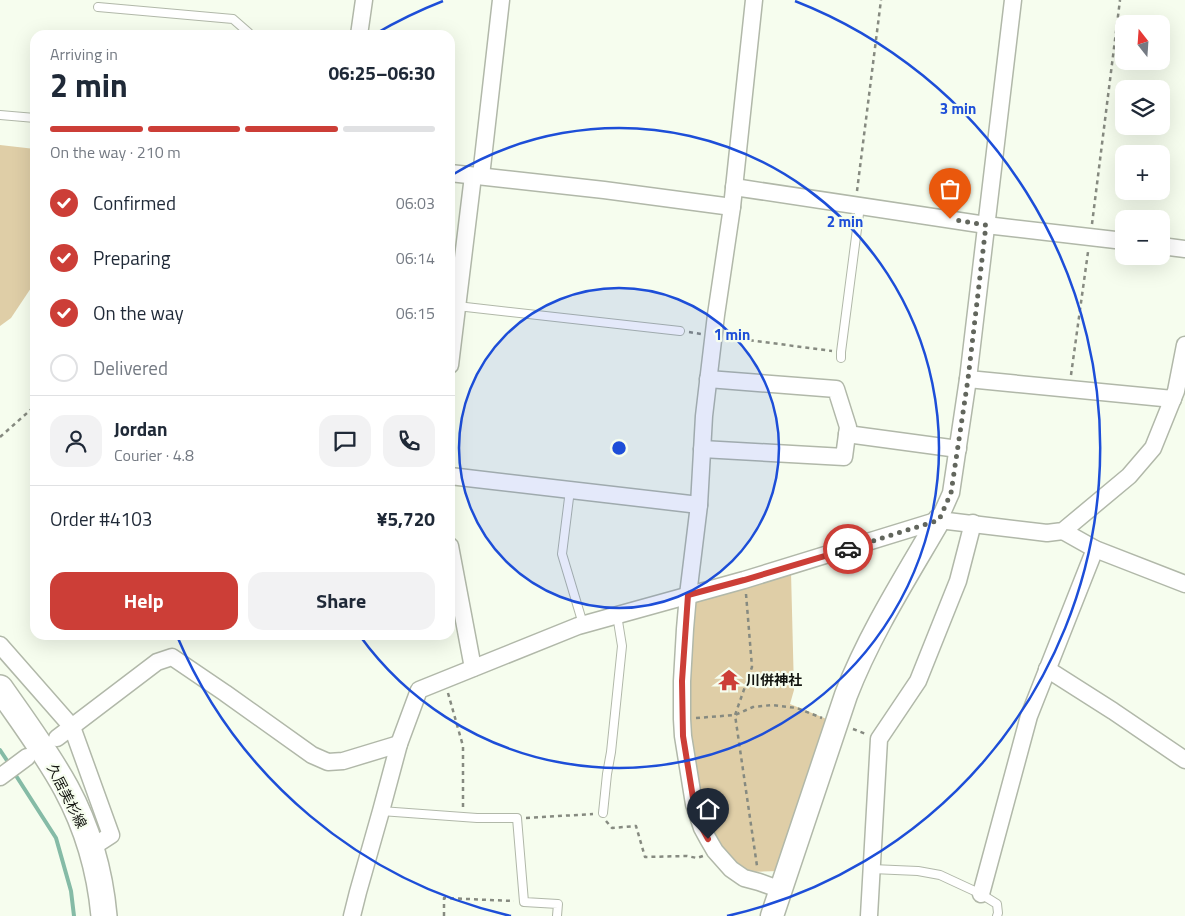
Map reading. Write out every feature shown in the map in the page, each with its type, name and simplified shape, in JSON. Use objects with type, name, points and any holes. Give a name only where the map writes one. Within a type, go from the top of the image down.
[{"type":"main road","name":"久居美杉線","points":[[0,688],[39,744],[66,789],[81,820],[91,848],[99,880],[104,916]]},
{"type":"street","points":[[360,30],[364,0]]},
{"type":"street","points":[[455,323],[501,0]]},
{"type":"street","points":[[754,0],[732,207],[704,416],[699,505],[688,595],[682,681],[682,719],[694,804],[702,828],[715,851],[731,869],[744,878],[781,890]]},
{"type":"street","points":[[772,916],[853,676],[939,520],[951,493],[968,379],[1013,0]]},
{"type":"street","points":[[455,174],[604,190],[732,207]]},
{"type":"street","points":[[734,187],[986,225],[1115,240]]},
{"type":"street","points":[[1170,247],[1185,249]]},
{"type":"street","points":[[352,916],[399,744],[419,690],[583,624],[744,580],[939,520],[1047,533],[1064,531],[1129,476],[1153,448],[1178,395],[1185,345]]},
{"type":"street","points":[[702,449],[844,457],[848,427],[836,389],[708,379]]},
{"type":"street","points":[[968,379],[1069,389],[1178,395]]},
{"type":"street","points":[[847,434],[958,448]]},
{"type":"street","points":[[455,477],[699,505]]},
{"type":"street","points":[[869,916],[879,739],[918,681],[958,581],[973,523]]},
{"type":"street","points":[[1064,531],[1095,549],[1185,584]]},
{"type":"street","points":[[981,894],[1029,716],[1095,549]]},
{"type":"street","points":[[455,573],[473,668]]},
{"type":"street","points":[[0,645],[72,728],[111,835],[91,848]]},
{"type":"street","points":[[57,738],[157,662],[172,657],[312,755],[328,762],[343,761],[399,744]]},
{"type":"street","points":[[1047,669],[1185,760]]},
{"type":"lane","points":[[98,7],[233,19],[246,30]]},
{"type":"lane","points":[[0,115],[30,118]]},
{"type":"lane","points":[[841,355],[857,205]]},
{"type":"lane","points":[[457,306],[680,331]]},
{"type":"lane","points":[[570,490],[562,554],[583,624]]},
{"type":"lane","points":[[603,813],[607,774],[612,752],[622,646],[617,615]]},
{"type":"lane","points":[[381,812],[518,818],[524,902],[558,904],[557,916]]},
{"type":"lane","points":[[872,869],[918,871],[940,875],[981,894],[997,904],[997,916]]},
{"type":"path","points":[[857,205],[881,0]]},
{"type":"path","points":[[1069,389],[1120,0]]},
{"type":"path","points":[[680,331],[841,355]]},
{"type":"path","points":[[0,436],[30,410]]},
{"type":"path","points":[[744,580],[752,667],[734,715],[759,882]]},
{"type":"path","points":[[444,680],[462,746],[464,817]]},
{"type":"path","points":[[682,719],[734,715],[753,707],[772,705],[797,708],[879,739]]},
{"type":"path","points":[[518,818],[603,813],[606,821],[612,828],[636,826],[645,857],[687,856],[697,858],[715,851]]},
{"type":"path","points":[[444,916],[444,898],[524,902]]},
{"type":"shaded area","points":[[0,145],[30,148],[30,290],[11,318],[0,326]]},
{"type":"shaded area","points":[[791,572],[794,690],[790,704],[829,720],[780,871],[751,872],[733,860],[715,841],[701,810],[691,756],[688,705],[693,604],[698,598]]},
{"type":"waterway","points":[[0,750],[10,765]]},
{"type":"waterway","points":[[13,771],[56,838],[71,891],[74,916]]},
{"type":"way so far","points":[[848,549],[939,520],[951,493],[968,379],[986,225],[950,219]]},
{"type":"place","name":"川併神社","points":[[729,680]]},
{"type":"route","points":[[708,839],[694,804],[683,736],[682,681],[688,595],[848,549]]}]
